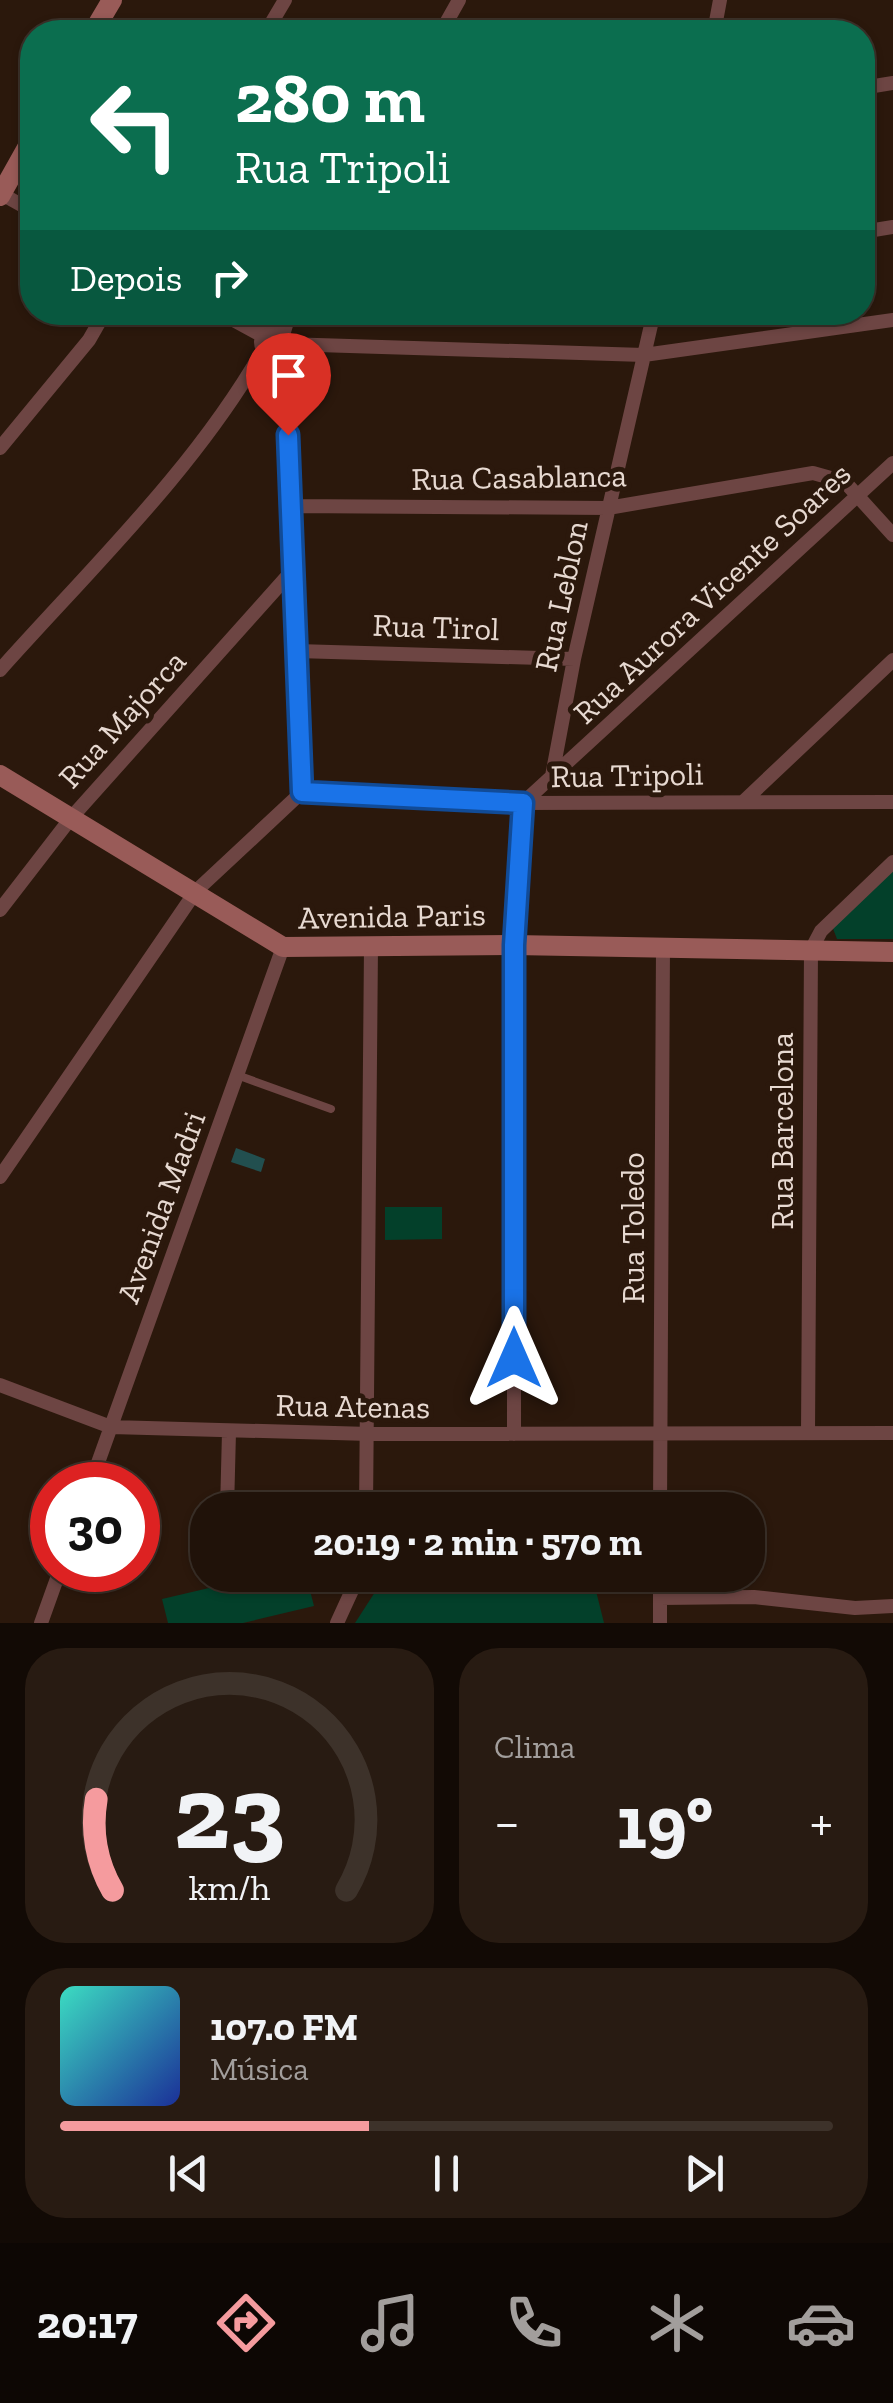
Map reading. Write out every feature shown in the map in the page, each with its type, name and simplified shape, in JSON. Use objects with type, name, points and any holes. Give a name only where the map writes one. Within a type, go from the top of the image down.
[{"type":"street","points":[[0,194],[20,160]]},
{"type":"street","points":[[0,448],[98,325]]},
{"type":"street","points":[[240,325],[275,346],[644,354],[856,325]]},
{"type":"street","points":[[0,670],[194,450],[249,374],[275,346],[284,325]]},
{"type":"street","name":"Rua Leblon","points":[[552,776],[574,659],[651,325]]},
{"type":"street","points":[[0,1177],[196,891],[302,792],[291,506],[275,346]]},
{"type":"street","name":"Rua Aurora Vicente Soares","points":[[523,803],[893,463]]},
{"type":"street","name":"Rua Casablanca","points":[[291,506],[608,508],[813,473],[832,475],[858,496]]},
{"type":"street","points":[[858,496],[893,536]]},
{"type":"street","name":"Rua Majorca","points":[[0,910],[71,818],[292,571]]},
{"type":"street","name":"Rua Tirol","points":[[297,650],[574,659]]},
{"type":"street","points":[[744,801],[893,660]]},
{"type":"street","name":"Avenida Paris","points":[[0,776],[283,947],[663,946],[893,952]]},
{"type":"street","name":"Rua Tripoli","points":[[302,792],[523,803],[893,802]]},
{"type":"street","points":[[514,1434],[514,945],[523,803]]},
{"type":"street","points":[[811,950],[821,931],[893,862]]},
{"type":"street","points":[[367,1492],[371,946]]},
{"type":"street","name":"Rua Toledo","points":[[660,1492],[663,946]]},
{"type":"street","name":"Avenida Madri","points":[[98,1462],[283,947]]},
{"type":"street","name":"Rua Barcelona","points":[[808,1434],[811,950]]},
{"type":"street","name":"Rua Atenas","points":[[0,1385],[111,1427],[370,1434],[893,1433]]},
{"type":"street","points":[[227,1492],[229,1432]]},
{"type":"street","points":[[41,1623],[52,1592]]},
{"type":"street","points":[[337,1623],[351,1592]]},
{"type":"street","points":[[660,1592],[660,1623]]},
{"type":"street","points":[[660,1598],[754,1597],[856,1608],[893,1606]]},
{"type":"lane","points":[[237,1075],[331,1109]]},
{"type":"green space","points":[[893,868],[893,939],[837,939],[832,926]]},
{"type":"green space","points":[[385,1207],[442,1207],[442,1239],[385,1240]]},
{"type":"green space","points":[[192,1592],[310,1592],[314,1606],[243,1623],[168,1623],[162,1599]]},
{"type":"green space","points":[[375,1592],[596,1592],[604,1623],[355,1623]]},
{"type":"water","points":[[236,1148],[265,1159],[261,1172],[231,1162]]},
{"type":"route","points":[[288,435],[302,792],[523,803],[514,945],[514,1358]]}]
